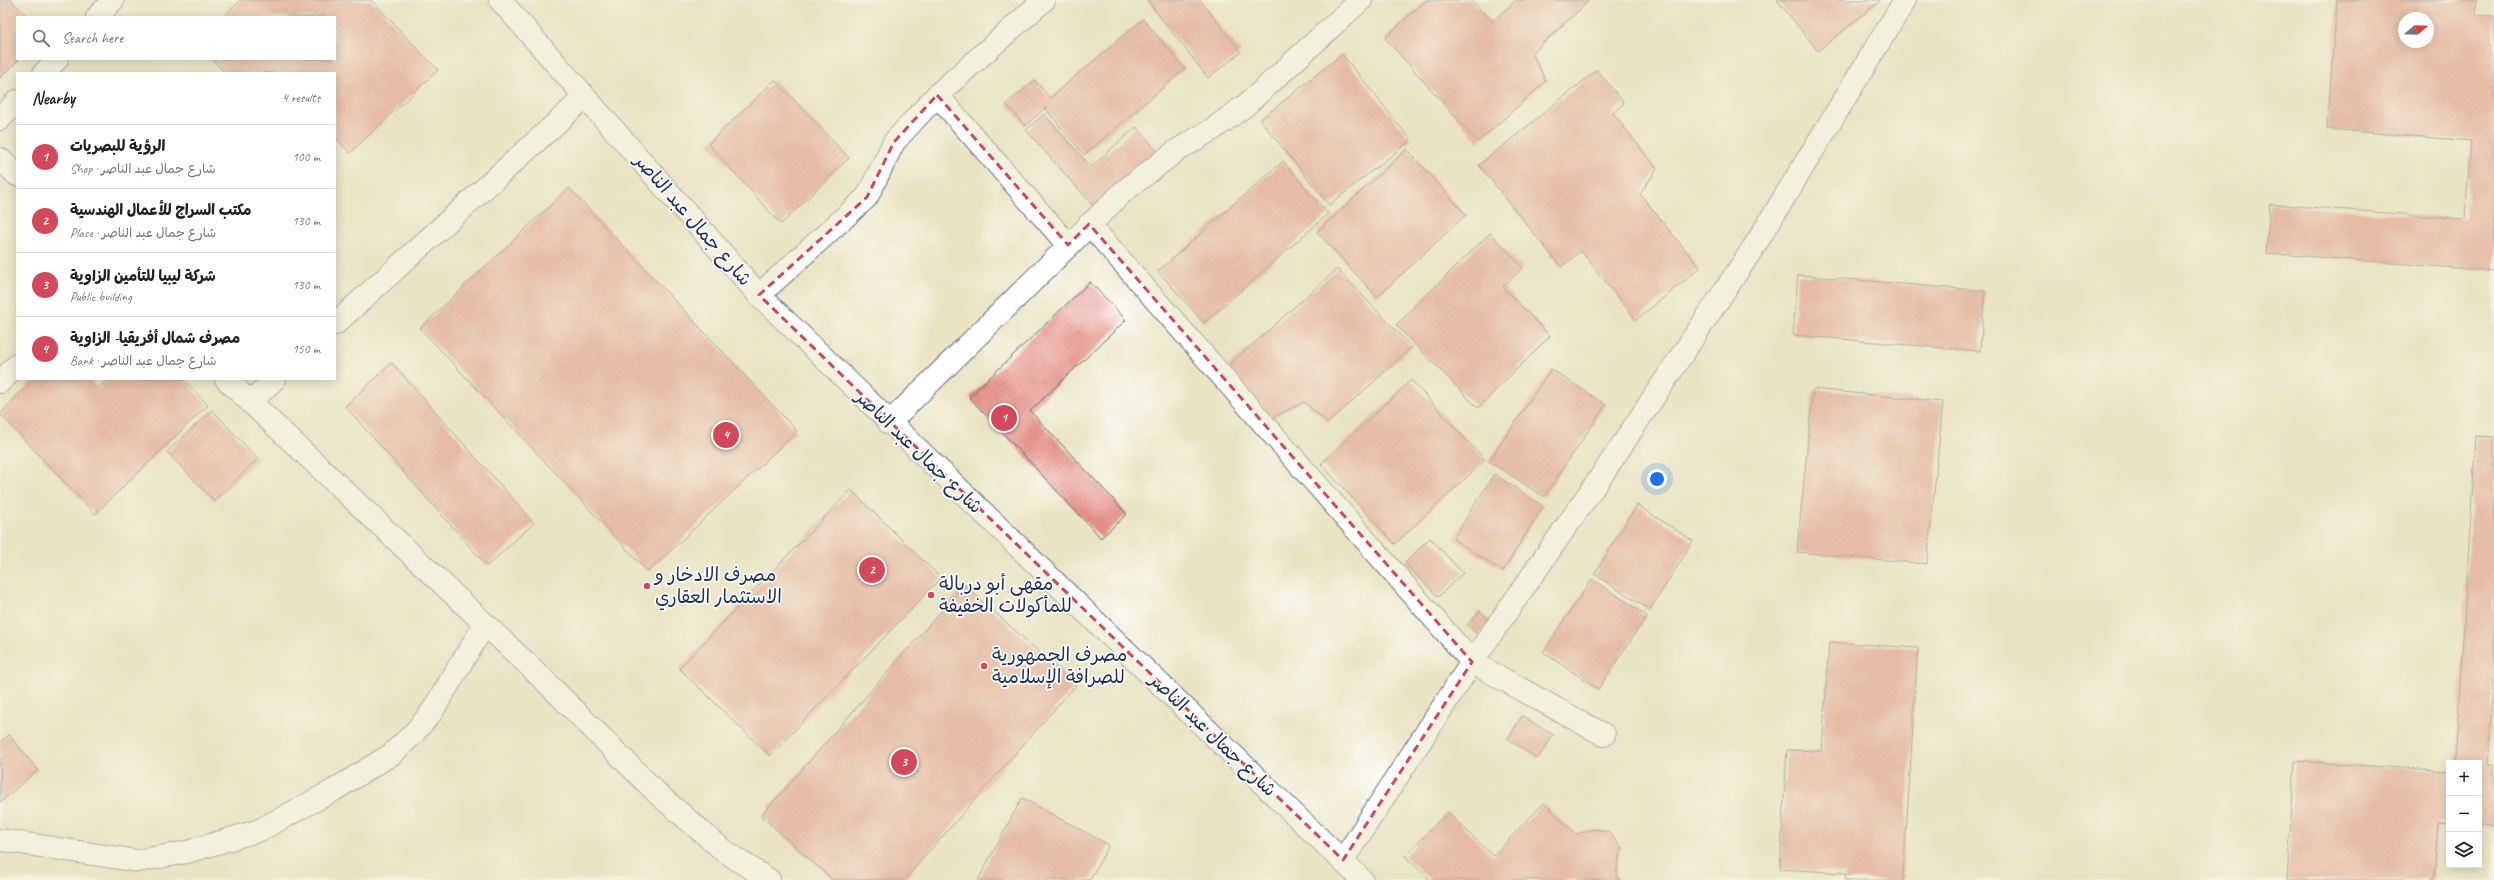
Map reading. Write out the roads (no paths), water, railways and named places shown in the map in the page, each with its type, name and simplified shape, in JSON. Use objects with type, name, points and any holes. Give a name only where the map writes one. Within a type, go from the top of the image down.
[{"type":"street","points":[[98,16],[113,0]]},
{"type":"street","name":"شارع جمال عبد الناصر","points":[[500,0],[759,296],[1362,880]]},
{"type":"street","points":[[759,296],[867,197],[894,142],[937,95],[1044,0]]},
{"type":"street","points":[[889,423],[1123,192],[1176,151],[1213,129],[1246,105],[1361,0]]},
{"type":"street","points":[[1343,860],[1472,662],[1604,472],[1758,242],[1906,0]]},
{"type":"street","points":[[45,72],[56,60]]},
{"type":"street","points":[[937,95],[1068,245]]},
{"type":"street","points":[[336,323],[585,97]]},
{"type":"street","points":[[0,119],[16,102]]},
{"type":"street","points":[[0,159],[16,174]]},
{"type":"street","points":[[1089,224],[1472,662],[1604,735]]},
{"type":"street","points":[[0,382],[16,366]]},
{"type":"street","points":[[227,380],[542,678],[658,795],[724,851],[769,880]]},
{"type":"street","points":[[250,402],[274,380]]},
{"type":"street","points":[[1,840],[138,861],[187,852],[260,830],[334,790],[392,754],[414,733],[431,713],[485,624]]},
{"type":"place","name":"الرؤية للبصريات","points":[[1004,418]]},
{"type":"place","name":"مصرف شمال أفريقيا- الزاوية","points":[[726,435]]},
{"type":"place","name":"مكتب السراج للأعمال الهندسية","points":[[872,570]]},
{"type":"place","name":"مصرف الادخار و الاستثمار العقاري","points":[[647,586]]},
{"type":"place","name":"مقهى أبو دربالة للمأكولات الخفيفة","points":[[931,595]]},
{"type":"place","name":"مصرف الجمهورية للصرافة الإسلامية","points":[[984,666]]},
{"type":"place","name":"شركة ليبيا للتأمين الزاوية","points":[[904,762]]}]
